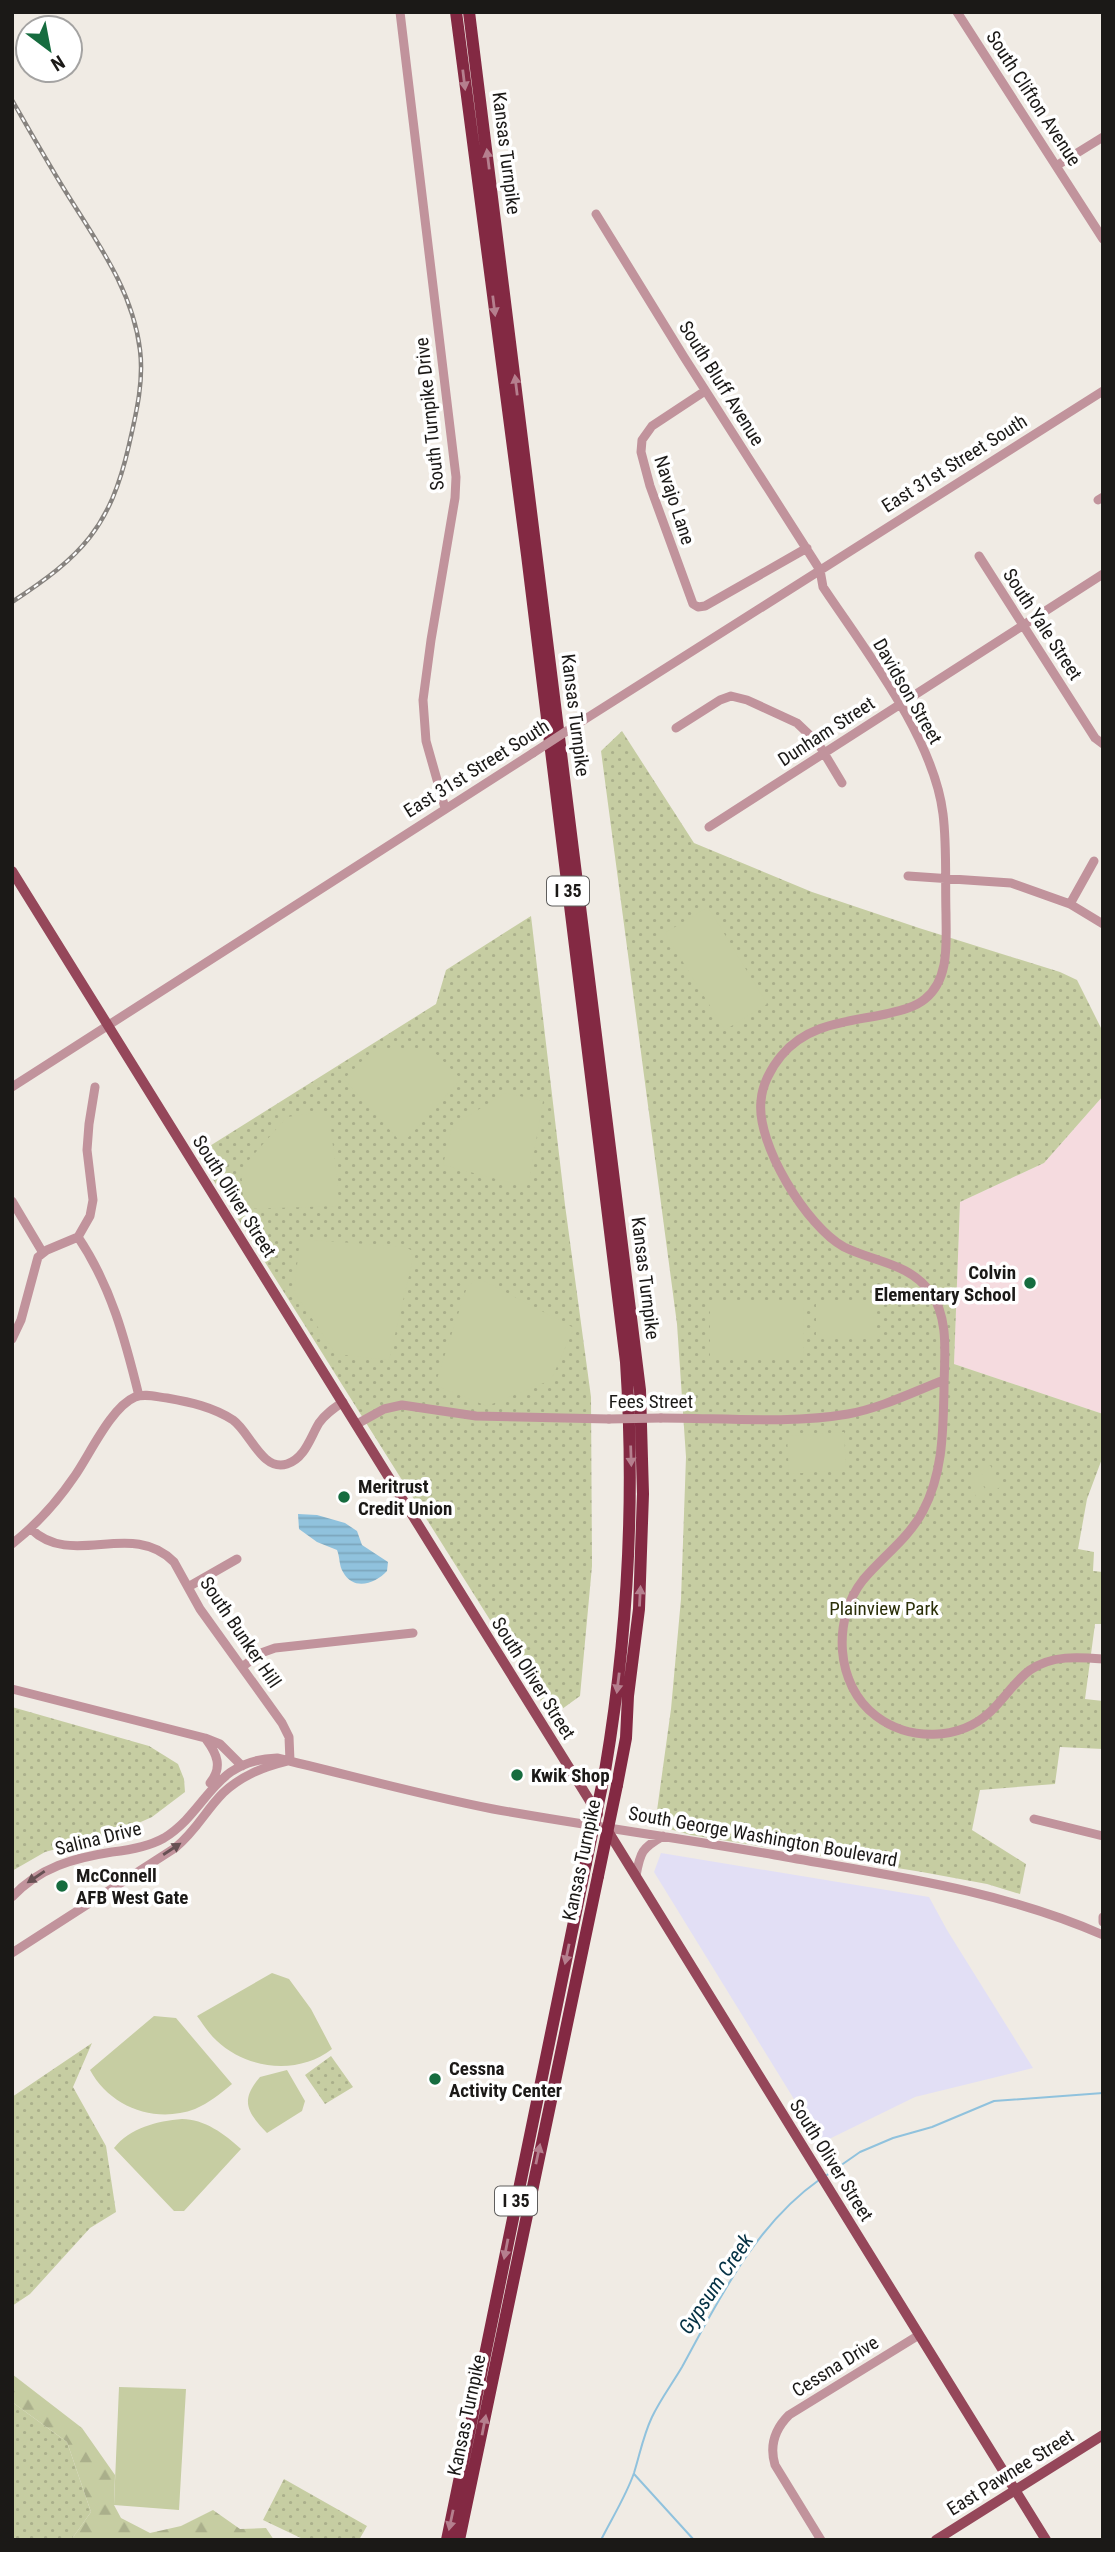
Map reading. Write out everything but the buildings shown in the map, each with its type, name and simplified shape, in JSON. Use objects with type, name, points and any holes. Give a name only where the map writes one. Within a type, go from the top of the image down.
[{"type":"highway","name":"Kansas Turnpike","points":[[447,2540],[605,1771],[622,1645],[629,1556],[631,1472],[626,1362],[456,12]]},
{"type":"highway","name":"Kansas Turnpike","points":[[459,2540],[626,1738],[628,1696],[639,1609],[643,1493],[640,1390],[471,12]]},
{"type":"main road","name":"South Oliver Street","points":[[12,871],[1046,2540]]},
{"type":"main road","name":"East Pawnee Street","points":[[936,2540],[1103,2435]]},
{"type":"street","name":"South Turnpike Drive","points":[[400,12],[456,477],[454,508],[423,700],[426,741],[445,808]]},
{"type":"street","name":"South Clifton Avenue","points":[[957,12],[1103,239]]},
{"type":"street","points":[[1056,166],[1103,137]]},
{"type":"street","name":"South Bluff Avenue","points":[[596,214],[820,570]]},
{"type":"street","name":"Navajo Lane","points":[[705,391],[652,426],[646,432],[641,446],[650,486],[689,596],[695,606],[705,606],[807,548]]},
{"type":"street","name":"East 31st Street South","points":[[12,1087],[445,808],[1100,393]]},
{"type":"street","points":[[1100,393],[1103,403]]},
{"type":"street","name":"South Yale Street","points":[[979,556],[1095,738],[1103,744]]},
{"type":"street","name":"Davidson Street","points":[[820,570],[823,587],[922,744],[935,777],[943,811],[946,944],[943,974],[923,1000],[910,1008],[822,1026],[805,1034],[788,1047],[767,1078],[761,1100],[761,1127],[771,1153],[815,1224],[841,1245],[906,1270],[921,1281],[934,1296],[942,1316],[944,1380]]},
{"type":"street","name":"Dunham Street","points":[[709,827],[1103,574]]},
{"type":"street","points":[[676,728],[720,700],[731,696],[747,700],[797,723],[818,743],[842,783]]},
{"type":"street","points":[[1070,904],[1094,862]]},
{"type":"street","points":[[908,876],[1011,883],[1070,904],[1103,924]]},
{"type":"street","points":[[12,1339],[21,1320],[38,1257],[78,1237],[90,1216],[93,1200],[87,1150],[95,1087]]},
{"type":"street","points":[[12,1202],[43,1253]]},
{"type":"street","points":[[78,1237],[95,1264],[113,1302],[139,1396]]},
{"type":"street","points":[[944,1380],[941,1459],[934,1486],[921,1514],[901,1542],[861,1583],[850,1603],[844,1623],[842,1654],[846,1674],[858,1696],[874,1714],[896,1728],[948,1735],[970,1726],[989,1713],[1029,1670],[1052,1659],[1103,1660]]},
{"type":"street","name":"Fees Street","points":[[357,1424],[384,1409],[402,1405],[476,1416],[609,1419],[817,1418],[850,1414],[944,1380]]},
{"type":"street","points":[[12,1544],[31,1529],[73,1478],[105,1426],[124,1405],[139,1396],[197,1404],[221,1413],[248,1435],[263,1457],[271,1463],[283,1466],[298,1459],[327,1413],[343,1402]]},
{"type":"street","name":"South Bunker Hill","points":[[31,1529],[50,1543],[74,1546],[134,1543],[146,1545],[174,1562],[200,1609],[282,1723],[289,1737],[290,1761]]},
{"type":"street","points":[[188,1587],[237,1559]]},
{"type":"street","points":[[242,1667],[261,1653],[275,1648],[413,1633]]},
{"type":"street","points":[[12,1689],[205,1738],[220,1744],[239,1766],[264,1767]]},
{"type":"street","points":[[200,1802],[218,1768],[214,1750],[205,1738]]},
{"type":"street","name":"Salina Drive","points":[[12,1897],[34,1877],[61,1862],[129,1850],[157,1842],[181,1825],[216,1783],[239,1766],[264,1758],[290,1761]]},
{"type":"street","name":"South George Washington Boulevard","points":[[290,1761],[492,1808],[663,1836],[1009,1900],[1103,1935]]},
{"type":"street","name":"Salina Drive","points":[[12,1953],[176,1848],[191,1835],[222,1794],[235,1784],[264,1767],[290,1761]]},
{"type":"street","points":[[235,1784],[239,1766]]},
{"type":"street","points":[[1034,1819],[1103,1836]]},
{"type":"street","points":[[636,1876],[640,1853],[663,1836]]},
{"type":"street","points":[[1103,1917],[1103,1922]]},
{"type":"street","name":"Cessna Drive","points":[[821,2540],[775,2465],[772,2455],[773,2442],[779,2425],[789,2415],[919,2335]]},
{"type":"shaded area","name":"Colvin Elementary School","points":[[1103,1096],[1103,1414],[954,1364],[960,1202],[1044,1163]]},
{"type":"shaded area","points":[[661,1853],[929,1897],[1033,2068],[915,2097],[821,2143],[654,1872]]},
{"type":"green space","name":"Plainview Park","points":[[622,731],[694,843],[812,892],[1060,972],[1077,980],[1103,1032],[1103,1096],[1044,1163],[960,1202],[954,1364],[1103,1414],[1103,1456],[1087,1499],[1078,1549],[1094,1552],[1093,1571],[1103,1572],[1103,1624],[1095,1624],[1085,1699],[1103,1701],[1103,1749],[1060,1747],[1055,1784],[980,1790],[972,1830],[1026,1864],[1020,1894],[987,1884],[691,1835],[655,1825],[671,1709],[681,1599],[686,1457],[677,1324],[601,751]]},
{"type":"green space","points":[[708,907],[767,1004],[725,1030],[665,933]]},
{"type":"green space","points":[[531,916],[591,1397],[592,1566],[580,1696],[551,1717],[197,1154],[436,1004],[446,970]]},
{"type":"green space","points":[[371,1052],[434,1052],[461,1079],[406,1140],[397,1138],[344,1079]]},
{"type":"green space","points":[[505,1093],[543,1101],[529,1181],[520,1185],[443,1165],[452,1126]]},
{"type":"green space","points":[[329,1111],[339,1201],[336,1206],[244,1209],[241,1169],[287,1117]]},
{"type":"green space","points":[[300,1239],[405,1247],[411,1250],[413,1259],[389,1360],[336,1354],[294,1292]]},
{"type":"green space","points":[[476,1279],[574,1328],[551,1380],[487,1406],[435,1385],[467,1287]]},
{"type":"green space","points":[[816,1300],[874,1300],[874,1338],[816,1338]]},
{"type":"green space","points":[[710,1304],[804,1304],[803,1359],[710,1359]]},
{"type":"green space","points":[[844,1432],[846,1470],[789,1474],[787,1436]]},
{"type":"green space","points":[[990,1465],[1002,1486],[992,1492],[980,1471]]},
{"type":"green space","points":[[976,1473],[988,1494],[978,1500],[966,1478]]},
{"type":"green space","points":[[12,1707],[149,1746],[178,1764],[184,1779],[185,1792],[152,1817],[116,1833],[45,1852],[12,1871]]},
{"type":"green space","points":[[272,1973],[289,1979],[311,2009],[332,2049],[304,2063],[289,2066],[258,2063],[229,2051],[214,2038],[197,2016]]},
{"type":"green space","points":[[154,2016],[176,2018],[232,2084],[210,2101],[180,2113],[149,2113],[121,2103],[109,2094],[90,2070]]},
{"type":"green space","points":[[92,2043],[73,2087],[106,2146],[116,2212],[90,2228],[30,2294],[12,2306],[12,2097]]},
{"type":"green space","points":[[331,2056],[353,2087],[325,2104],[305,2075]]},
{"type":"green space","points":[[287,2070],[305,2101],[302,2111],[267,2133],[251,2113],[248,2100],[250,2093],[260,2077]]},
{"type":"green space","points":[[182,2119],[214,2128],[241,2149],[184,2211],[174,2211],[114,2148],[128,2135],[145,2127]]},
{"type":"green space","points":[[12,2374],[82,2428],[115,2475],[114,2505],[121,2518],[150,2533],[181,2526],[213,2510],[240,2529],[266,2528],[274,2540],[71,2540],[91,2512],[67,2442],[12,2402]]},
{"type":"green space","points":[[119,2387],[186,2389],[179,2510],[114,2505]]},
{"type":"green space","points":[[12,2402],[67,2442],[91,2512],[71,2540],[12,2540]]},
{"type":"green space","points":[[284,2479],[367,2526],[359,2540],[305,2540],[263,2520]]},
{"type":"water","points":[[298,1514],[317,1515],[345,1523],[357,1531],[362,1545],[388,1562],[387,1571],[365,1584],[353,1582],[342,1570],[337,1550],[317,1542],[299,1529]]},
{"type":"waterway","name":"Gypsum Creek","points":[[827,2175],[860,2152],[893,2138],[932,2127],[994,2101],[1103,2093]]},
{"type":"waterway","name":"Gypsum Creek","points":[[601,2540],[631,2482],[652,2417],[724,2291],[776,2219],[796,2198],[819,2180]]},
{"type":"waterway","points":[[634,2474],[694,2540]]},
{"type":"railway","points":[[12,100],[113,270],[130,308],[141,362],[139,398],[129,445],[113,498],[102,519],[75,554],[12,602]]},
{"type":"place","name":"Colvin Elementary School","points":[[1030,1283]]},
{"type":"place","name":"Meritrust Credit Union","points":[[344,1497]]},
{"type":"place","name":"Kwik Shop","points":[[517,1775]]},
{"type":"place","name":"McConnell AFB West Gate","points":[[62,1886]]},
{"type":"place","name":"Cessna Activity Center","points":[[435,2079]]}]
